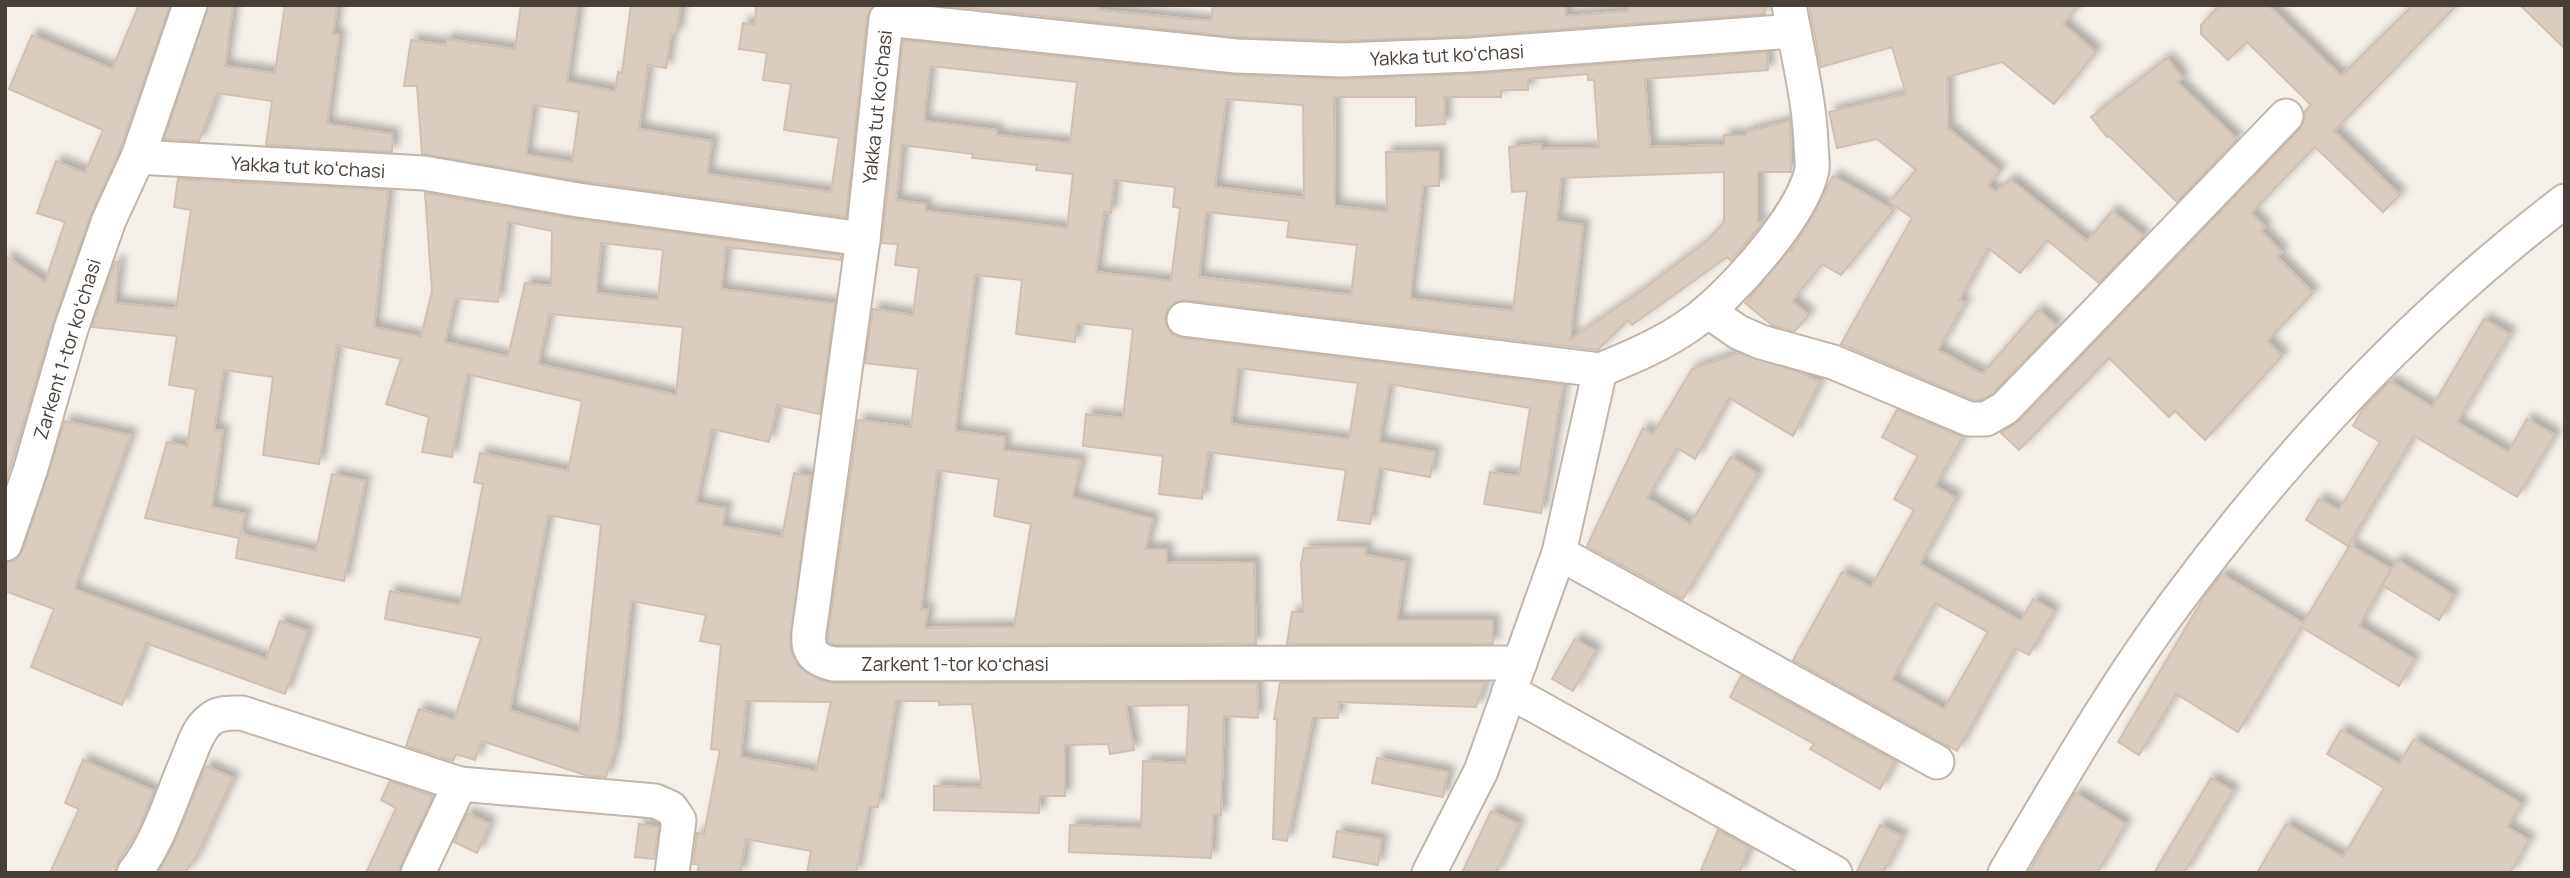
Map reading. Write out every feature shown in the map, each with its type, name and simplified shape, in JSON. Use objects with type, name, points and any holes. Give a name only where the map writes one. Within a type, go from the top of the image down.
[{"type":"street","points":[[138,158],[190,5]]},
{"type":"street","name":"Yakka tut koʻchasi","points":[[138,158],[424,173],[603,204],[863,239],[886,12],[1236,56],[1342,60],[1471,55],[1792,18]]},
{"type":"street","points":[[1184,319],[1601,370],[1652,349],[1708,311],[1760,255],[1797,208],[1812,169],[1810,123],[1792,18]]},
{"type":"street","points":[[1708,311],[1738,332],[1761,342],[1833,362],[1960,416],[1969,419],[1986,418],[2005,408],[2286,116]]},
{"type":"street","name":"Zarkent 1-tor koʻchasi","points":[[5,544],[31,468],[71,329],[109,220],[138,158]]},
{"type":"street","points":[[2005,873],[2134,663],[2175,604],[2246,513],[2341,405],[2398,346],[2520,235],[2565,201]]},
{"type":"street","name":"Zarkent 1-tor koʻchasi","points":[[863,239],[809,633],[808,645],[819,661],[834,664],[1515,677]]},
{"type":"street","points":[[1429,873],[1481,771],[1559,553],[1601,370]]},
{"type":"street","points":[[1559,553],[1937,762]]},
{"type":"street","points":[[1515,677],[1835,873]]},
{"type":"street","points":[[134,873],[156,840],[199,733],[209,720],[222,713],[242,713],[460,784],[655,801],[671,808],[679,820],[672,873]]},
{"type":"street","points":[[418,873],[460,784]]},
{"type":"building","points":[[139,5],[170,5],[120,150],[91,214],[53,323],[5,484],[5,256],[45,282],[65,222],[37,213],[56,161],[85,173],[103,130],[9,89],[32,35],[112,69]]},
{"type":"building","points":[[209,5],[233,5],[225,66],[275,73],[285,5],[337,5],[333,34],[339,35],[327,124],[393,134],[392,152],[266,145],[272,101],[217,93],[199,141],[164,139]]},
{"type":"building","points":[[521,5],[578,5],[567,82],[615,91],[618,72],[622,73],[631,5],[681,5],[676,35],[671,34],[666,68],[648,65],[639,129],[712,141],[707,174],[831,192],[839,138],[784,130],[791,84],[763,80],[767,53],[739,49],[743,23],[755,25],[756,5],[873,5],[867,17],[846,217],[581,181],[422,154],[417,86],[404,86],[411,40],[446,45],[446,39],[515,49]],"holes":[[[533,105],[579,112],[572,162],[526,155]]]},
{"type":"building","points":[[939,5],[1099,5],[1098,10],[1211,21],[1213,5],[1565,5],[1566,16],[1629,11],[1628,5],[1764,5],[1765,14],[1470,36],[1342,41],[1237,37]]},
{"type":"building","points":[[1809,5],[2078,5],[2063,24],[2096,52],[2054,104],[2002,62],[1947,77],[1948,128],[2000,171],[1988,185],[1995,192],[2011,180],[2087,241],[2112,211],[2144,236],[2099,283],[2047,240],[2020,273],[1988,248],[1959,300],[1965,303],[1938,350],[1982,374],[2038,310],[2057,326],[1993,393],[1981,400],[1973,400],[1841,344],[1912,218],[1889,202],[1916,170],[1877,139],[1837,148],[1829,112],[1906,94],[1892,47],[1821,67]]},
{"type":"building","points":[[2220,5],[2268,5],[2341,76],[2413,5],[2457,5],[2334,131],[2400,195],[2383,212],[2315,147],[2251,213],[2265,227],[2261,231],[2282,252],[2277,257],[2313,293],[2267,341],[2282,356],[2205,440],[2175,411],[2169,417],[2109,358],[2019,450],[2001,433],[2019,421],[2300,129],[2304,121],[2305,111],[2311,105],[2247,42],[2228,60],[2201,34],[2201,25]]},
{"type":"building","points":[[2520,5],[2565,5],[2565,49]]},
{"type":"building","points":[[903,40],[1234,75],[1341,79],[1472,74],[1767,52],[1768,70],[1645,79],[1650,147],[1724,145],[1724,135],[1746,135],[1746,132],[1790,121],[1791,172],[1758,172],[1758,222],[1763,222],[1731,261],[1727,257],[1632,325],[1628,320],[1598,350],[1186,300],[1176,302],[1168,308],[1165,317],[1167,327],[1173,335],[1182,338],[1563,385],[1541,513],[1484,504],[1490,472],[1519,476],[1530,408],[1389,384],[1379,442],[1435,452],[1430,477],[1379,468],[1370,524],[1338,520],[1346,470],[1208,452],[1202,499],[1159,494],[1163,456],[1083,446],[1086,414],[1123,418],[1133,329],[1077,323],[1075,342],[1016,334],[1022,280],[975,275],[955,431],[1005,437],[1003,450],[1081,460],[1072,497],[1153,519],[1145,549],[1167,549],[1167,563],[1254,562],[1256,644],[836,645],[828,642],[858,420],[911,427],[918,369],[865,363],[873,309],[913,315],[919,268],[895,265],[898,244],[882,243]],"holes":[[[930,66],[1077,82],[1070,143],[996,135],[997,130],[924,121]],[[1588,74],[1588,80],[1594,80],[1599,148],[1542,149],[1542,144],[1509,147],[1512,192],[1527,191],[1513,311],[1410,299],[1423,186],[1439,186],[1439,151],[1386,152],[1387,212],[1335,206],[1334,97],[1416,97],[1416,126],[1445,124],[1444,97],[1501,97],[1501,90],[1528,90],[1528,79]],[[1226,99],[1303,105],[1304,198],[1215,187]],[[902,145],[973,154],[972,158],[1037,165],[1036,170],[1073,174],[1067,228],[925,211],[926,204],[896,200]],[[1724,172],[1724,222],[1708,240],[1570,340],[1583,225],[1557,221],[1561,178]],[[1114,180],[1175,187],[1173,207],[1180,208],[1171,281],[1096,272],[1104,212],[1111,213]],[[1206,212],[1289,221],[1287,237],[1357,245],[1351,295],[1199,277]],[[1238,368],[1358,383],[1349,439],[1231,424]],[[937,470],[999,479],[994,516],[1031,524],[1014,627],[925,628],[928,609],[921,610]]]},
{"type":"building","points":[[2167,58],[2183,78],[2177,82],[2237,139],[2177,202],[2107,137],[2091,117]]},
{"type":"building","points":[[1833,176],[1894,210],[1841,275],[1822,264],[1792,301],[1809,315],[1795,331],[1772,325],[1745,303],[1791,248],[1791,251]]},
{"type":"building","points":[[178,179],[388,190],[374,327],[421,337],[432,291],[425,193],[575,219],[841,255],[841,260],[726,247],[721,289],[835,304],[820,414],[777,405],[769,442],[712,429],[696,503],[726,508],[722,526],[782,537],[794,473],[811,476],[790,642],[798,665],[821,680],[834,683],[1257,683],[1258,718],[1224,716],[1221,815],[1213,815],[1211,858],[1069,852],[1070,825],[1141,828],[1143,761],[1186,763],[1189,705],[1126,706],[1134,750],[1110,754],[1108,744],[1065,745],[1065,796],[1040,796],[1039,813],[934,810],[934,786],[982,788],[972,704],[939,705],[939,701],[896,701],[878,807],[868,807],[856,873],[807,873],[811,851],[746,839],[740,873],[697,873],[699,865],[693,864],[697,833],[704,834],[720,750],[711,749],[721,645],[700,641],[706,615],[631,601],[616,745],[606,777],[588,776],[482,741],[475,760],[456,754],[453,761],[406,746],[419,709],[454,720],[481,638],[385,619],[390,591],[460,605],[483,484],[474,482],[480,453],[568,471],[582,401],[467,374],[452,457],[422,452],[429,417],[386,404],[401,359],[337,345],[319,464],[263,455],[273,377],[224,370],[214,430],[223,431],[212,507],[245,514],[240,534],[316,551],[332,474],[365,481],[344,581],[236,558],[239,538],[145,518],[167,442],[187,446],[196,389],[169,385],[177,336],[92,327],[115,262],[119,262],[115,303],[176,309],[191,210],[174,207]],"holes":[[[508,222],[552,231],[551,286],[525,283],[508,357],[445,342],[455,298],[498,302]],[[601,243],[663,250],[658,300],[596,293]],[[549,314],[683,327],[676,395],[538,364]],[[548,515],[601,525],[579,733],[510,710]],[[746,701],[831,702],[816,771],[741,757]]]},
{"type":"building","points":[[2484,319],[2510,334],[2457,422],[2508,452],[2527,419],[2555,435],[2517,497],[2414,436],[2348,546],[2306,520],[2319,499],[2339,510],[2380,442],[2353,426],[2363,409],[2390,381],[2432,407]]},
{"type":"building","points":[[1739,353],[1802,373],[1820,382],[1793,436],[1729,398],[1695,459],[1677,448],[1647,498],[1690,524],[1731,457],[1758,474],[1683,599],[1587,546],[1643,428],[1653,434],[1692,369]]},
{"type":"building","points":[[1897,410],[1963,437],[1935,486],[1956,498],[1920,564],[2021,621],[2033,599],[2054,611],[2029,655],[2015,648],[1957,751],[1793,660],[1842,572],[1871,587],[1914,510],[1894,499],[1918,456],[1882,437]],"holes":[[[1935,603],[1988,632],[1944,709],[1892,680]]]},
{"type":"building","points":[[65,421],[131,435],[74,589],[266,659],[280,621],[308,631],[285,694],[146,643],[122,705],[31,667],[54,609],[5,591],[5,563],[17,559],[23,550]]},
{"type":"building","points":[[2350,545],[2391,569],[2359,626],[2414,659],[2399,686],[2301,627],[2238,732],[2176,694],[2139,755],[2118,742],[2204,597],[2222,574],[2303,623]]},
{"type":"building","points":[[1366,547],[1365,555],[1406,562],[1397,620],[1493,620],[1493,644],[1287,644],[1292,612],[1303,612],[1301,564],[1304,548]]},
{"type":"building","points":[[2397,560],[2454,595],[2439,620],[2382,585]]},
{"type":"building","points":[[1575,639],[1596,651],[1573,691],[1552,679]]},
{"type":"building","points":[[1741,676],[1895,761],[1880,789],[1810,749],[1814,744],[1730,697]]},
{"type":"building","points":[[1485,682],[1476,707],[1339,702],[1338,718],[1313,718],[1287,841],[1273,839],[1277,719],[1274,719],[1280,683]]},
{"type":"building","points":[[2341,730],[2399,764],[2414,739],[2522,804],[2507,827],[2529,840],[2510,873],[2257,873],[2286,824],[2343,857],[2384,788],[2327,754]]},
{"type":"building","points":[[1377,758],[1448,772],[1443,797],[1372,783]]},
{"type":"building","points":[[83,760],[154,791],[140,826],[118,862],[115,873],[50,873],[79,809],[65,803]]},
{"type":"building","points":[[206,766],[233,778],[195,859],[184,873],[158,873],[175,841]]},
{"type":"building","points":[[2211,778],[2233,791],[2184,873],[2154,873]]},
{"type":"building","points":[[390,781],[433,796],[399,873],[366,873],[396,808],[381,800]]},
{"type":"building","points":[[2075,793],[2126,824],[2097,873],[2028,873]]},
{"type":"building","points":[[1491,811],[1519,824],[1496,873],[1462,873]]},
{"type":"building","points":[[467,813],[490,824],[477,853],[454,842]]},
{"type":"building","points":[[639,824],[659,827],[654,859],[635,857]]},
{"type":"building","points":[[1880,825],[1902,836],[1883,873],[1856,873]]},
{"type":"building","points":[[1718,830],[1749,847],[1739,873],[1700,873]]},
{"type":"building","points":[[1337,831],[1382,839],[1378,865],[1333,857]]}]
